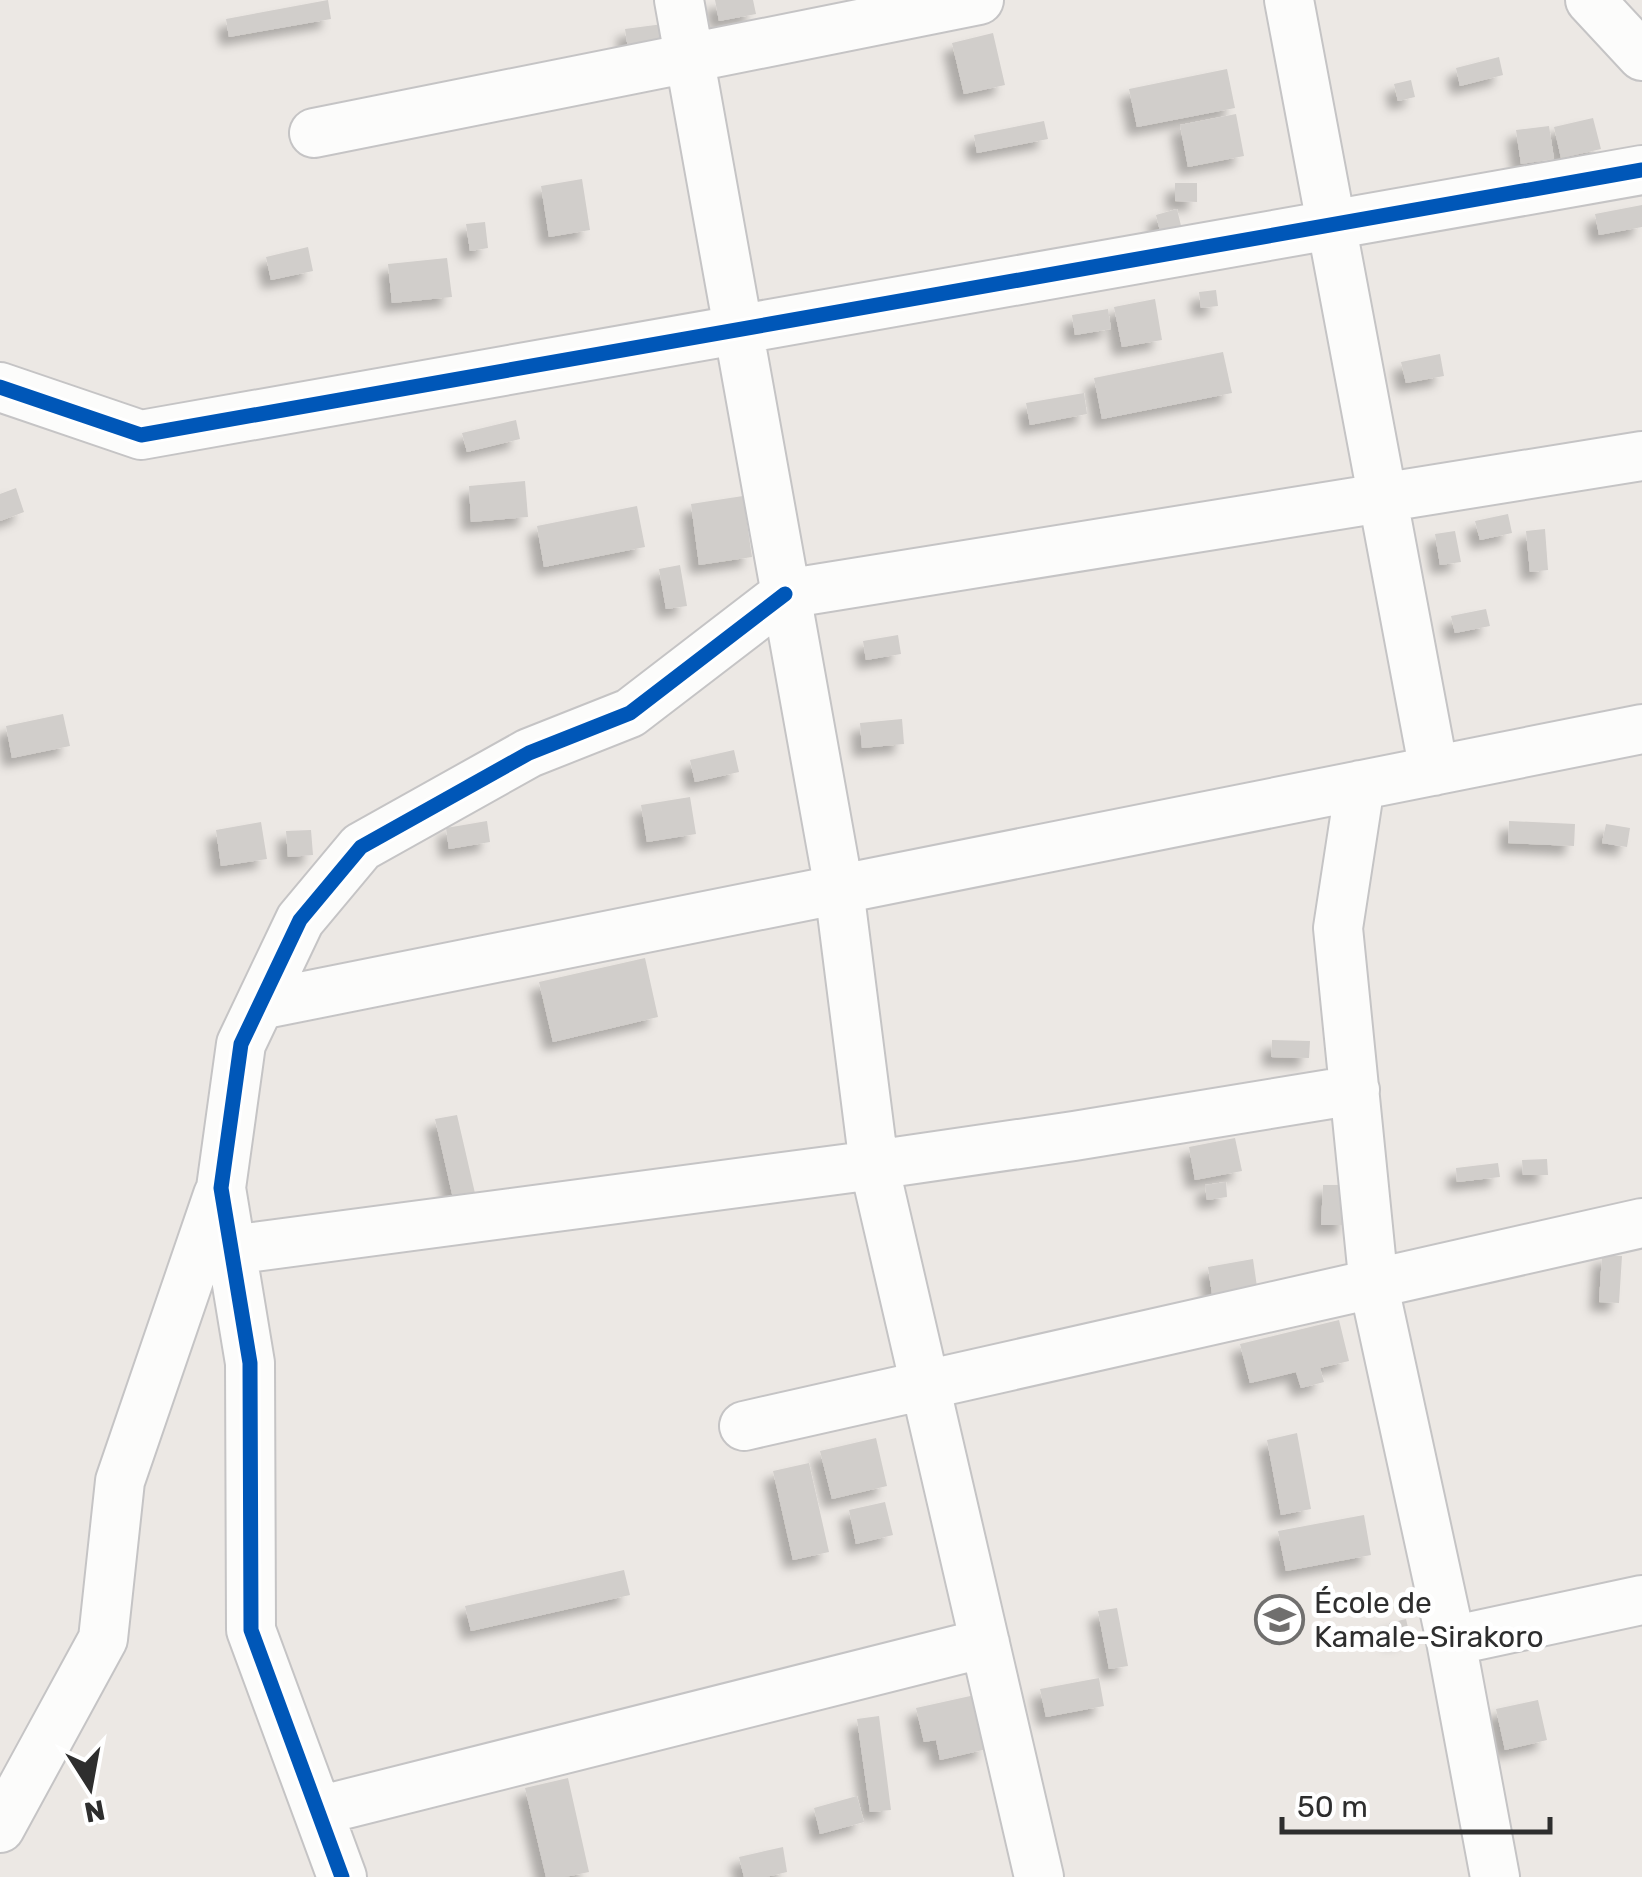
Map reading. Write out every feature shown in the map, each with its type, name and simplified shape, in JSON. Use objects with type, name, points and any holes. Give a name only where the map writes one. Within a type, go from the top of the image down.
[{"type":"street","points":[[679,0],[839,889],[874,1165],[1039,1877]]},
{"type":"street","points":[[314,133],[979,0]]},
{"type":"street","points":[[1289,0],[1434,771]]},
{"type":"street","points":[[0,387],[141,436],[1642,170]]},
{"type":"street","points":[[0,1828],[103,1639],[120,1480],[221,1188],[241,1044],[300,920],[360,846],[530,754],[630,713],[786,594],[1642,456]]},
{"type":"street","points":[[260,1005],[1642,729]]},
{"type":"street","points":[[1360,785],[1338,928],[1374,1283],[1450,1641],[1495,1877]]},
{"type":"street","points":[[231,1250],[874,1165],[1355,1090]]},
{"type":"street","points":[[221,1188],[250,1363],[251,1630],[342,1877]]},
{"type":"street","points":[[744,1426],[1642,1223]]},
{"type":"street","points":[[1450,1641],[1642,1600]]},
{"type":"street","points":[[318,1811],[984,1642]]},
{"type":"building","points":[[328,0],[331,19],[229,37],[226,19]]},
{"type":"building","points":[[715,0],[753,0],[756,14],[719,21]]},
{"type":"building","points":[[663,24],[666,44],[628,49],[625,29]]},
{"type":"building","points":[[993,33],[1005,85],[964,94],[952,43]]},
{"type":"building","points":[[1499,57],[1503,75],[1460,86],[1456,68]]},
{"type":"building","points":[[1227,69],[1235,108],[1137,127],[1129,89]]},
{"type":"building","points":[[1411,80],[1415,97],[1398,101],[1394,84]]},
{"type":"building","points":[[1236,114],[1244,156],[1188,167],[1180,125]]},
{"type":"building","points":[[1593,118],[1601,149],[1561,158],[1554,127]]},
{"type":"building","points":[[1044,121],[1048,139],[977,153],[974,135]]},
{"type":"building","points":[[1549,126],[1554,159],[1521,164],[1516,130]]},
{"type":"building","points":[[582,179],[590,230],[549,237],[541,186]]},
{"type":"building","points":[[1175,183],[1197,183],[1197,202],[1175,201]]},
{"type":"building","points":[[1642,205],[1642,227],[1599,235],[1595,214]]},
{"type":"building","points":[[1177,209],[1182,230],[1161,235],[1156,215]]},
{"type":"building","points":[[485,222],[488,248],[470,251],[466,224]]},
{"type":"building","points":[[308,247],[313,271],[271,280],[266,257]]},
{"type":"building","points":[[447,258],[452,297],[392,303],[388,264]]},
{"type":"building","points":[[1216,290],[1218,306],[1201,308],[1199,292]]},
{"type":"building","points":[[1155,299],[1162,340],[1122,347],[1114,307]]},
{"type":"building","points":[[1108,309],[1111,329],[1075,335],[1072,315]]},
{"type":"building","points":[[1223,352],[1232,393],[1102,419],[1094,378]]},
{"type":"building","points":[[1440,354],[1444,376],[1406,383],[1401,362]]},
{"type":"building","points":[[1084,393],[1087,414],[1030,425],[1026,403]]},
{"type":"building","points":[[516,420],[520,439],[467,452],[462,433]]},
{"type":"building","points":[[525,481],[528,517],[471,522],[469,486]]},
{"type":"building","points":[[16,488],[24,512],[0,521],[0,494]]},
{"type":"building","points":[[743,496],[752,557],[699,565],[691,504]]},
{"type":"building","points":[[637,506],[645,547],[544,567],[537,526]]},
{"type":"building","points":[[1508,514],[1512,533],[1480,540],[1475,521]]},
{"type":"building","points":[[1545,529],[1548,570],[1530,572],[1526,531]]},
{"type":"building","points":[[1455,531],[1461,562],[1440,565],[1435,534]]},
{"type":"building","points":[[680,565],[687,606],[666,609],[659,569]]},
{"type":"building","points":[[1486,609],[1490,626],[1455,633],[1451,616]]},
{"type":"building","points":[[898,635],[901,654],[866,660],[863,641]]},
{"type":"building","points":[[63,714],[70,746],[12,758],[6,726]]},
{"type":"building","points":[[902,719],[904,744],[862,748],[860,723]]},
{"type":"building","points":[[734,750],[739,772],[695,782],[690,760]]},
{"type":"building","points":[[690,797],[696,834],[647,842],[641,805]]},
{"type":"building","points":[[487,821],[490,842],[449,849],[446,828]]},
{"type":"building","points":[[1509,821],[1575,824],[1574,846],[1508,843]]},
{"type":"building","points":[[261,822],[267,859],[221,866],[216,830]]},
{"type":"building","points":[[1606,824],[1630,828],[1627,847],[1602,843]]},
{"type":"building","points":[[311,830],[313,855],[288,857],[286,831]]},
{"type":"building","points":[[645,958],[658,1017],[553,1042],[539,982]]},
{"type":"building","points":[[1272,1040],[1310,1041],[1309,1058],[1271,1057]]},
{"type":"building","points":[[457,1115],[477,1202],[455,1207],[435,1119]]},
{"type":"building","points":[[1235,1138],[1242,1171],[1195,1180],[1189,1147]]},
{"type":"building","points":[[1547,1159],[1548,1175],[1523,1175],[1522,1160]]},
{"type":"building","points":[[1498,1163],[1500,1177],[1457,1182],[1456,1168]]},
{"type":"building","points":[[1226,1182],[1227,1197],[1207,1200],[1205,1185]]},
{"type":"building","points":[[1323,1185],[1348,1185],[1347,1225],[1321,1225]]},
{"type":"building","points":[[1602,1255],[1622,1256],[1619,1303],[1599,1302]]},
{"type":"building","points":[[1253,1259],[1257,1287],[1212,1294],[1208,1267]]},
{"type":"building","points":[[1339,1320],[1349,1361],[1320,1368],[1324,1382],[1301,1388],[1296,1372],[1250,1383],[1240,1344]]},
{"type":"building","points":[[1297,1433],[1311,1509],[1281,1515],[1267,1440]]},
{"type":"building","points":[[876,1438],[887,1486],[832,1499],[820,1451]]},
{"type":"building","points":[[809,1463],[829,1552],[793,1560],[773,1471]]},
{"type":"building","points":[[885,1502],[893,1535],[856,1544],[849,1510]]},
{"type":"building","points":[[1364,1515],[1371,1555],[1286,1571],[1278,1531]]},
{"type":"building","points":[[624,1570],[630,1595],[471,1631],[465,1606]]},
{"type":"building","points":[[1117,1608],[1128,1666],[1109,1669],[1098,1611]]},
{"type":"building","points":[[1406,1619],[1410,1636],[1393,1640],[1389,1623]]},
{"type":"building","points":[[1099,1678],[1104,1706],[1046,1717],[1040,1689]]},
{"type":"building","points":[[975,1695],[987,1749],[940,1760],[936,1740],[924,1742],[916,1708]]},
{"type":"building","points":[[1538,1700],[1547,1740],[1505,1750],[1496,1709]]},
{"type":"building","points":[[879,1716],[891,1810],[870,1812],[857,1719]]},
{"type":"building","points":[[568,1778],[589,1872],[546,1877],[525,1788]]},
{"type":"building","points":[[857,1796],[864,1822],[820,1834],[814,1808]]},
{"type":"building","points":[[783,1847],[787,1872],[744,1877],[739,1857]]},
{"type":"cycle path","points":[[0,387],[141,435],[1642,170]]},
{"type":"cycle path","points":[[342,1877],[251,1630],[250,1363],[221,1188],[241,1044],[300,920],[361,847],[529,753],[630,713],[785,594]]},
{"type":"place","name":"École de Kamale-Sirakoro","points":[[1279,1620]]}]
